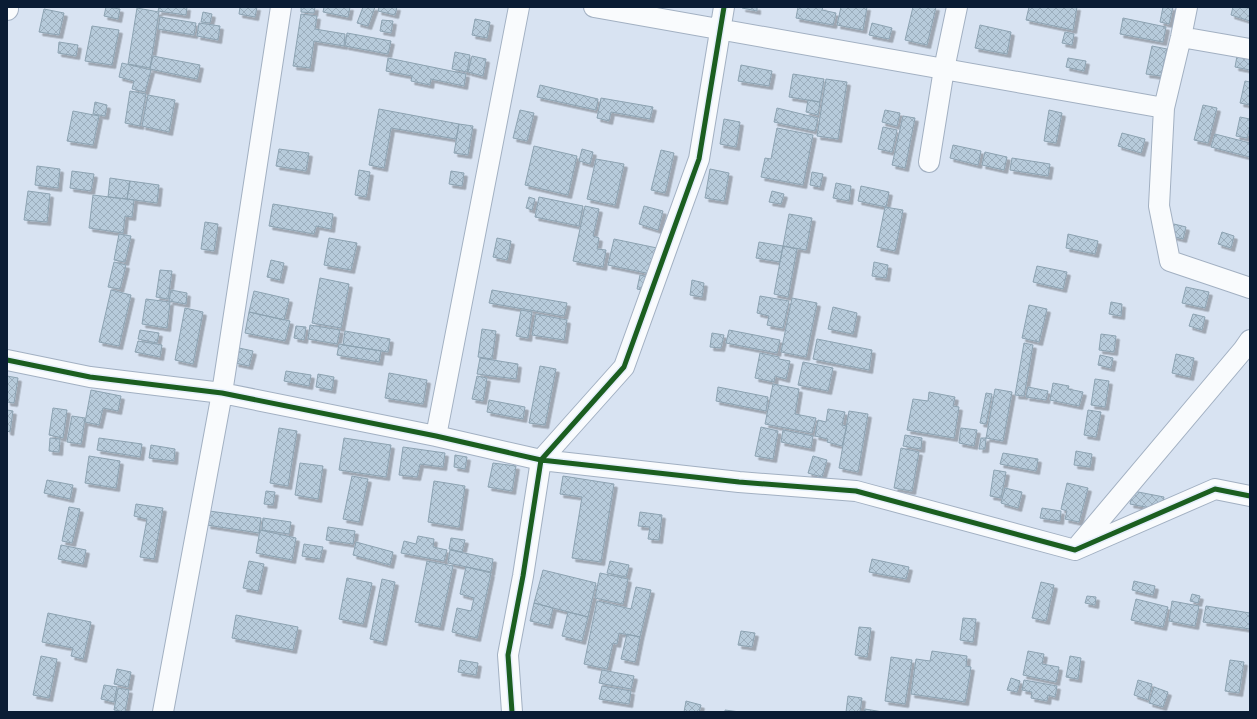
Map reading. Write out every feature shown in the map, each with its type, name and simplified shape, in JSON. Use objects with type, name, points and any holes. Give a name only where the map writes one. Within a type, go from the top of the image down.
[{"type":"street","points":[[163,712],[222,393],[281,7]]},
{"type":"street","points":[[436,436],[519,7]]},
{"type":"street","points":[[594,7],[1164,108]]},
{"type":"street","points":[[512,712],[508,655],[523,576],[541,460],[624,367],[699,159],[724,7]]},
{"type":"street","points":[[929,162],[944,69],[957,7]]},
{"type":"street","points":[[1186,7],[1181,37],[1164,108],[1159,206],[1170,261],[1250,288]]},
{"type":"street","points":[[1181,37],[1250,49]]},
{"type":"street","points":[[1075,550],[1250,340]]},
{"type":"street","points":[[7,360],[90,377],[222,393],[436,436],[541,460],[739,482],[856,491],[1075,550],[1215,489],[1250,496]]},
{"type":"building","points":[[106,7],[120,9],[118,19],[104,16]]},
{"type":"building","points":[[159,7],[187,7],[186,15],[158,11]]},
{"type":"building","points":[[240,7],[257,7],[255,17],[239,14]]},
{"type":"building","points":[[301,7],[315,7],[314,13],[301,12]]},
{"type":"building","points":[[324,7],[350,7],[348,17],[323,12]]},
{"type":"building","points":[[363,7],[375,7],[368,26],[357,23]]},
{"type":"building","points":[[379,7],[397,7],[395,15],[378,11]]},
{"type":"building","points":[[757,7],[757,11],[742,8]]},
{"type":"building","points":[[798,7],[823,7],[822,10],[836,13],[833,25],[796,18]]},
{"type":"building","points":[[841,7],[867,7],[863,30],[837,25]]},
{"type":"building","points":[[913,7],[936,7],[927,45],[905,40]]},
{"type":"building","points":[[1029,7],[1077,7],[1073,30],[1026,20]]},
{"type":"building","points":[[1163,7],[1173,7],[1169,24],[1160,22]]},
{"type":"building","points":[[1233,7],[1250,8],[1250,21],[1231,15]]},
{"type":"building","points":[[137,8],[159,12],[150,68],[128,64]]},
{"type":"building","points":[[44,9],[64,13],[59,35],[39,32]]},
{"type":"building","points":[[203,12],[212,14],[210,23],[201,22]]},
{"type":"building","points":[[301,14],[317,16],[315,29],[345,34],[344,46],[314,41],[310,68],[293,66]]},
{"type":"building","points":[[160,17],[196,23],[194,35],[158,29]]},
{"type":"building","points":[[1123,18],[1166,27],[1163,42],[1120,34]]},
{"type":"building","points":[[475,19],[490,22],[487,38],[472,35]]},
{"type":"building","points":[[382,20],[393,21],[391,33],[380,31]]},
{"type":"building","points":[[199,23],[220,26],[218,40],[197,36]]},
{"type":"building","points":[[872,23],[892,28],[889,39],[869,35]]},
{"type":"building","points":[[980,25],[1011,32],[1007,54],[975,48]]},
{"type":"building","points":[[92,26],[119,30],[112,65],[85,61]]},
{"type":"building","points":[[1065,32],[1074,34],[1072,45],[1062,43]]},
{"type":"building","points":[[347,33],[391,41],[388,54],[345,46]]},
{"type":"building","points":[[59,42],[78,45],[76,56],[58,53]]},
{"type":"building","points":[[1152,46],[1167,49],[1161,76],[1146,74]]},
{"type":"building","points":[[455,52],[470,55],[467,72],[452,69]]},
{"type":"building","points":[[153,56],[200,65],[197,79],[150,69]]},
{"type":"building","points":[[472,56],[486,59],[483,76],[468,72]]},
{"type":"building","points":[[1237,56],[1250,59],[1250,70],[1235,67]]},
{"type":"building","points":[[388,58],[466,74],[464,86],[431,79],[430,85],[411,81],[412,76],[386,71]]},
{"type":"building","points":[[1068,58],[1086,61],[1084,71],[1066,67]]},
{"type":"building","points":[[122,63],[151,70],[145,92],[132,89],[134,81],[119,77]]},
{"type":"building","points":[[741,65],[772,71],[769,86],[738,81]]},
{"type":"building","points":[[793,74],[824,79],[820,102],[789,97]]},
{"type":"building","points":[[826,79],[847,82],[838,139],[817,136]]},
{"type":"building","points":[[1245,81],[1250,82],[1250,105],[1240,103]]},
{"type":"building","points":[[540,85],[598,99],[596,110],[537,97]]},
{"type":"building","points":[[130,91],[146,94],[140,126],[125,123]]},
{"type":"building","points":[[148,95],[175,100],[169,132],[142,126]]},
{"type":"building","points":[[601,98],[653,107],[650,119],[611,112],[609,121],[597,118]]},
{"type":"building","points":[[808,100],[820,102],[818,115],[806,112]]},
{"type":"building","points":[[95,102],[107,105],[105,116],[93,114]]},
{"type":"building","points":[[1203,105],[1217,108],[1208,143],[1194,140]]},
{"type":"building","points":[[777,108],[818,118],[815,131],[774,122]]},
{"type":"building","points":[[379,109],[459,124],[456,139],[391,128],[384,168],[369,165]]},
{"type":"building","points":[[520,110],[534,113],[527,141],[513,138]]},
{"type":"building","points":[[885,110],[900,113],[897,126],[882,122]]},
{"type":"building","points":[[1049,110],[1062,113],[1056,143],[1044,141]]},
{"type":"building","points":[[73,111],[99,116],[93,145],[67,141]]},
{"type":"building","points":[[903,116],[915,118],[905,168],[892,165]]},
{"type":"building","points":[[1240,117],[1250,119],[1247,138],[1236,136]]},
{"type":"building","points":[[724,119],[740,122],[736,147],[720,144]]},
{"type":"building","points":[[459,124],[473,126],[468,155],[454,153]]},
{"type":"building","points":[[883,127],[897,130],[892,152],[878,149]]},
{"type":"building","points":[[777,128],[813,135],[803,185],[761,177],[765,158],[771,159]]},
{"type":"building","points":[[1122,133],[1145,139],[1141,153],[1118,146]]},
{"type":"building","points":[[1215,134],[1250,143],[1250,157],[1211,147]]},
{"type":"building","points":[[953,145],[981,151],[978,165],[950,158]]},
{"type":"building","points":[[534,146],[577,156],[568,195],[525,185]]},
{"type":"building","points":[[279,149],[309,153],[306,171],[276,166]]},
{"type":"building","points":[[582,149],[593,152],[590,164],[579,161]]},
{"type":"building","points":[[661,150],[674,153],[665,193],[651,190]]},
{"type":"building","points":[[985,152],[1007,157],[1004,170],[982,165]]},
{"type":"building","points":[[1012,158],[1050,164],[1048,176],[1010,170]]},
{"type":"building","points":[[596,159],[624,164],[615,205],[587,199]]},
{"type":"building","points":[[37,166],[60,169],[58,188],[35,185]]},
{"type":"building","points":[[710,169],[729,173],[724,201],[705,198]]},
{"type":"building","points":[[359,170],[370,172],[366,197],[355,195]]},
{"type":"building","points":[[72,171],[94,174],[91,191],[70,188]]},
{"type":"building","points":[[451,171],[464,173],[462,186],[449,184]]},
{"type":"building","points":[[812,172],[823,174],[820,187],[810,185]]},
{"type":"building","points":[[110,178],[130,181],[127,199],[108,197]]},
{"type":"building","points":[[130,181],[159,185],[157,203],[127,199]]},
{"type":"building","points":[[836,183],[851,186],[849,201],[833,198]]},
{"type":"building","points":[[861,186],[889,192],[886,207],[858,201]]},
{"type":"building","points":[[28,191],[50,194],[47,222],[24,220]]},
{"type":"building","points":[[772,191],[784,194],[781,204],[769,202]]},
{"type":"building","points":[[93,195],[134,200],[132,217],[125,216],[123,233],[89,228]]},
{"type":"building","points":[[529,197],[535,199],[532,210],[526,208]]},
{"type":"building","points":[[539,197],[583,206],[579,226],[535,217]]},
{"type":"building","points":[[273,204],[333,214],[331,229],[316,226],[314,234],[269,226]]},
{"type":"building","points":[[585,206],[599,209],[593,236],[599,238],[597,249],[606,250],[603,267],[573,261]]},
{"type":"building","points":[[644,206],[663,211],[658,230],[639,224]]},
{"type":"building","points":[[885,207],[903,210],[895,251],[877,247]]},
{"type":"building","points":[[789,214],[812,218],[806,250],[783,246]]},
{"type":"building","points":[[205,222],[218,224],[214,251],[201,249]]},
{"type":"building","points":[[1174,224],[1186,227],[1183,239],[1171,236]]},
{"type":"building","points":[[1222,232],[1234,236],[1231,248],[1218,244]]},
{"type":"building","points":[[119,234],[131,236],[125,262],[114,260]]},
{"type":"building","points":[[1068,234],[1098,241],[1095,254],[1066,248]]},
{"type":"building","points":[[329,238],[357,243],[351,270],[324,265]]},
{"type":"building","points":[[497,238],[511,241],[507,260],[493,257]]},
{"type":"building","points":[[614,239],[657,248],[651,274],[608,265]]},
{"type":"building","points":[[759,242],[783,246],[780,262],[756,258]]},
{"type":"building","points":[[783,246],[797,249],[788,297],[774,294]]},
{"type":"building","points":[[271,260],[284,263],[280,280],[267,277]]},
{"type":"building","points":[[114,262],[126,265],[120,289],[108,287]]},
{"type":"building","points":[[874,262],[888,265],[886,278],[872,276]]},
{"type":"building","points":[[1037,266],[1067,272],[1063,289],[1033,282]]},
{"type":"building","points":[[160,270],[172,271],[168,299],[156,297]]},
{"type":"building","points":[[640,275],[654,278],[651,292],[637,289]]},
{"type":"building","points":[[320,278],[349,284],[341,328],[312,323]]},
{"type":"building","points":[[692,280],[704,283],[702,297],[690,295]]},
{"type":"building","points":[[1186,287],[1209,292],[1205,308],[1182,303]]},
{"type":"building","points":[[111,290],[131,295],[119,346],[99,342]]},
{"type":"building","points":[[171,290],[187,293],[186,304],[169,301]]},
{"type":"building","points":[[492,290],[567,303],[564,316],[489,303]]},
{"type":"building","points":[[254,291],[289,299],[284,320],[249,312]]},
{"type":"building","points":[[760,296],[789,301],[783,328],[767,325],[769,316],[757,313]]},
{"type":"building","points":[[792,298],[817,303],[806,357],[781,352]]},
{"type":"building","points":[[146,299],[170,302],[167,328],[142,324]]},
{"type":"building","points":[[1111,302],[1122,304],[1121,316],[1109,314]]},
{"type":"building","points":[[1029,305],[1047,309],[1039,342],[1022,338]]},
{"type":"building","points":[[833,307],[857,313],[853,334],[828,329]]},
{"type":"building","points":[[185,308],[203,312],[193,364],[175,360]]},
{"type":"building","points":[[521,310],[532,312],[528,338],[516,336]]},
{"type":"building","points":[[249,312],[290,321],[285,341],[245,333]]},
{"type":"building","points":[[536,314],[567,320],[564,340],[532,335]]},
{"type":"building","points":[[1193,314],[1205,317],[1202,330],[1189,326]]},
{"type":"building","points":[[310,325],[340,330],[337,344],[308,339]]},
{"type":"building","points":[[296,326],[306,327],[304,340],[294,338]]},
{"type":"building","points":[[482,329],[496,331],[492,359],[478,357]]},
{"type":"building","points":[[140,330],[159,333],[157,343],[138,339]]},
{"type":"building","points":[[729,330],[780,340],[777,353],[726,343]]},
{"type":"building","points":[[345,331],[390,339],[388,352],[343,345]]},
{"type":"building","points":[[712,333],[724,335],[721,348],[710,347]]},
{"type":"building","points":[[1101,334],[1116,336],[1114,352],[1099,350]]},
{"type":"building","points":[[817,339],[872,350],[869,370],[813,359]]},
{"type":"building","points":[[138,341],[162,345],[160,357],[135,352]]},
{"type":"building","points":[[1024,343],[1033,345],[1024,396],[1015,395]]},
{"type":"building","points":[[339,344],[381,351],[379,362],[337,355]]},
{"type":"building","points":[[239,348],[253,351],[249,366],[235,363]]},
{"type":"building","points":[[760,353],[790,361],[786,379],[775,376],[774,382],[755,378]]},
{"type":"building","points":[[1176,354],[1194,358],[1190,377],[1172,373]]},
{"type":"building","points":[[1100,355],[1113,358],[1111,368],[1098,365]]},
{"type":"building","points":[[480,358],[518,364],[516,379],[477,374]]},
{"type":"building","points":[[803,362],[833,368],[828,391],[798,385]]},
{"type":"building","points":[[540,366],[556,369],[545,425],[529,423]]},
{"type":"building","points":[[286,371],[311,375],[309,386],[284,381]]},
{"type":"building","points":[[389,373],[427,380],[423,404],[385,398]]},
{"type":"building","points":[[318,374],[334,377],[332,390],[316,387]]},
{"type":"building","points":[[7,376],[18,378],[14,403],[7,402]]},
{"type":"building","points":[[477,376],[487,378],[483,401],[472,399]]},
{"type":"building","points":[[1095,379],[1109,381],[1105,407],[1091,405]]},
{"type":"building","points":[[1053,383],[1069,386],[1068,389],[1083,392],[1079,406],[1050,400]]},
{"type":"building","points":[[773,384],[799,389],[795,414],[816,418],[812,433],[765,424]]},
{"type":"building","points":[[718,387],[768,397],[766,411],[716,401]]},
{"type":"building","points":[[1028,387],[1048,391],[1046,400],[1026,397]]},
{"type":"building","points":[[995,389],[1012,392],[1003,441],[986,438]]},
{"type":"building","points":[[91,390],[121,396],[118,411],[103,408],[99,425],[85,422]]},
{"type":"building","points":[[929,392],[955,397],[953,406],[959,407],[954,438],[907,430],[913,399],[928,401]]},
{"type":"building","points":[[986,393],[992,394],[986,424],[980,423]]},
{"type":"building","points":[[489,400],[525,407],[523,419],[487,412]]},
{"type":"building","points":[[53,408],[67,410],[63,438],[49,435]]},
{"type":"building","points":[[828,409],[845,412],[842,425],[847,426],[842,446],[827,442],[828,439],[815,436],[818,420],[826,422]]},
{"type":"building","points":[[7,410],[13,411],[10,432],[7,431]]},
{"type":"building","points":[[1088,410],[1101,412],[1096,437],[1084,435]]},
{"type":"building","points":[[849,411],[868,414],[858,472],[839,468]]},
{"type":"building","points":[[72,416],[85,418],[81,444],[67,442]]},
{"type":"building","points":[[761,427],[778,431],[773,459],[755,456]]},
{"type":"building","points":[[279,428],[297,431],[288,486],[270,483]]},
{"type":"building","points":[[961,428],[977,430],[974,446],[959,443]]},
{"type":"building","points":[[783,430],[813,436],[811,448],[781,442]]},
{"type":"building","points":[[905,435],[922,438],[921,449],[903,446]]},
{"type":"building","points":[[50,438],[60,439],[59,452],[49,451]]},
{"type":"building","points":[[99,438],[142,444],[140,457],[97,450]]},
{"type":"building","points":[[344,438],[391,445],[386,477],[339,470]]},
{"type":"building","points":[[981,438],[986,438],[985,449],[979,449]]},
{"type":"building","points":[[151,445],[175,449],[174,461],[149,458]]},
{"type":"building","points":[[403,447],[445,453],[443,467],[420,464],[417,477],[399,475]]},
{"type":"building","points":[[901,448],[919,452],[912,491],[894,488]]},
{"type":"building","points":[[1076,451],[1092,454],[1090,467],[1074,465]]},
{"type":"building","points":[[1003,453],[1038,459],[1036,471],[1000,464]]},
{"type":"building","points":[[455,455],[467,457],[465,469],[454,467]]},
{"type":"building","points":[[89,456],[120,461],[116,488],[85,483]]},
{"type":"building","points":[[813,456],[827,460],[822,477],[808,473]]},
{"type":"building","points":[[300,463],[323,466],[318,499],[295,495]]},
{"type":"building","points":[[493,463],[516,466],[512,491],[488,487]]},
{"type":"building","points":[[994,470],[1006,472],[1001,498],[990,496]]},
{"type":"building","points":[[352,476],[368,479],[359,522],[343,519]]},
{"type":"building","points":[[563,476],[614,484],[601,562],[572,558],[582,497],[560,494]]},
{"type":"building","points":[[47,480],[73,485],[70,499],[44,493]]},
{"type":"building","points":[[434,481],[465,486],[459,527],[428,522]]},
{"type":"building","points":[[1067,483],[1088,488],[1079,522],[1065,519],[1067,511],[1061,509]]},
{"type":"building","points":[[1005,488],[1022,492],[1018,508],[1001,503]]},
{"type":"building","points":[[266,491],[275,492],[273,505],[264,504]]},
{"type":"building","points":[[1133,491],[1164,497],[1161,510],[1130,504]]},
{"type":"building","points":[[136,504],[163,508],[154,559],[140,557],[147,519],[134,516]]},
{"type":"building","points":[[69,507],[80,509],[72,543],[62,541]]},
{"type":"building","points":[[1042,508],[1061,511],[1060,521],[1040,518]]},
{"type":"building","points":[[209,511],[261,518],[259,533],[207,525]]},
{"type":"building","points":[[640,512],[662,515],[659,540],[648,539],[650,527],[638,526]]},
{"type":"building","points":[[263,518],[291,522],[289,534],[262,530]]},
{"type":"building","points":[[328,527],[355,531],[353,544],[326,540]]},
{"type":"building","points":[[260,530],[296,538],[292,560],[256,553]]},
{"type":"building","points":[[418,536],[434,539],[433,547],[447,550],[444,561],[401,553],[404,541],[416,544]]},
{"type":"building","points":[[451,538],[465,540],[462,552],[449,549]]},
{"type":"building","points":[[356,542],[393,552],[390,565],[353,555]]},
{"type":"building","points":[[304,544],[323,547],[320,559],[302,556]]},
{"type":"building","points":[[61,545],[86,550],[83,564],[58,559]]},
{"type":"building","points":[[450,550],[493,559],[491,572],[448,563]]},
{"type":"building","points":[[872,559],[909,567],[906,579],[869,572]]},
{"type":"building","points":[[249,561],[264,564],[258,591],[243,588]]},
{"type":"building","points":[[427,561],[453,566],[440,627],[415,622]]},
{"type":"building","points":[[610,561],[629,565],[626,577],[607,573]]},
{"type":"building","points":[[466,567],[491,573],[477,638],[452,632],[457,608],[471,611],[474,598],[460,594]]},
{"type":"building","points":[[543,570],[596,583],[588,617],[534,603]]},
{"type":"building","points":[[600,573],[628,579],[623,604],[595,598]]},
{"type":"building","points":[[347,578],[372,583],[363,624],[339,619]]},
{"type":"building","points":[[382,579],[395,582],[383,642],[370,639]]},
{"type":"building","points":[[1134,581],[1155,586],[1153,595],[1132,590]]},
{"type":"building","points":[[1041,582],[1054,585],[1046,621],[1032,618]]},
{"type":"building","points":[[636,587],[651,590],[640,637],[619,633],[617,644],[613,643],[607,669],[584,664],[597,601],[631,609]]},
{"type":"building","points":[[1192,594],[1200,596],[1198,603],[1190,601]]},
{"type":"building","points":[[1087,596],[1096,597],[1095,605],[1085,603]]},
{"type":"building","points":[[1136,599],[1168,607],[1163,627],[1131,620]]},
{"type":"building","points":[[1172,601],[1199,606],[1195,626],[1169,621]]},
{"type":"building","points":[[534,603],[553,608],[549,625],[530,621]]},
{"type":"building","points":[[1206,606],[1250,613],[1250,629],[1203,622]]},
{"type":"building","points":[[568,612],[588,617],[582,641],[562,636]]},
{"type":"building","points":[[48,613],[91,622],[83,659],[71,656],[73,648],[42,642]]},
{"type":"building","points":[[236,615],[298,627],[293,650],[232,638]]},
{"type":"building","points":[[963,618],[976,619],[973,642],[960,640]]},
{"type":"building","points":[[859,627],[871,628],[867,657],[855,655]]},
{"type":"building","points":[[741,631],[755,633],[752,647],[738,645]]},
{"type":"building","points":[[627,634],[640,637],[635,662],[621,659]]},
{"type":"building","points":[[932,651],[967,656],[966,666],[971,667],[965,702],[911,694],[916,659],[930,661]]},
{"type":"building","points":[[1028,651],[1044,654],[1042,664],[1059,667],[1056,682],[1023,675]]},
{"type":"building","points":[[41,656],[57,659],[49,698],[33,695]]},
{"type":"building","points":[[1070,656],[1081,658],[1078,679],[1066,677]]},
{"type":"building","points":[[891,657],[912,660],[905,704],[885,701]]},
{"type":"building","points":[[460,660],[478,663],[476,675],[458,672]]},
{"type":"building","points":[[1230,660],[1244,662],[1239,693],[1225,691]]},
{"type":"building","points":[[117,669],[131,672],[128,687],[114,684]]},
{"type":"building","points":[[602,670],[634,676],[631,689],[599,683]]},
{"type":"building","points":[[1011,678],[1020,681],[1017,692],[1007,690]]},
{"type":"building","points":[[1024,680],[1057,686],[1055,697],[1048,695],[1047,701],[1031,698],[1032,692],[1022,690]]},
{"type":"building","points":[[1138,680],[1152,684],[1148,700],[1134,695]]},
{"type":"building","points":[[104,685],[117,687],[114,702],[101,699]]},
{"type":"building","points":[[602,686],[631,691],[629,704],[599,699]]},
{"type":"building","points":[[1154,687],[1168,692],[1163,707],[1149,703]]},
{"type":"building","points":[[118,688],[129,690],[125,712],[114,710]]},
{"type":"building","points":[[848,696],[862,698],[860,712],[846,712]]},
{"type":"building","points":[[686,701],[701,705],[699,712],[684,712]]},
{"type":"building","points":[[865,709],[883,712],[864,712]]},
{"type":"building","points":[[725,710],[740,712],[725,712]]},
{"type":"cycle path","points":[[512,712],[508,655],[523,576],[541,460],[624,367],[699,159],[724,7]]},
{"type":"cycle path","points":[[7,360],[90,377],[222,393],[436,436],[541,460],[739,482],[856,491],[1075,550],[1215,489],[1250,496]]}]
